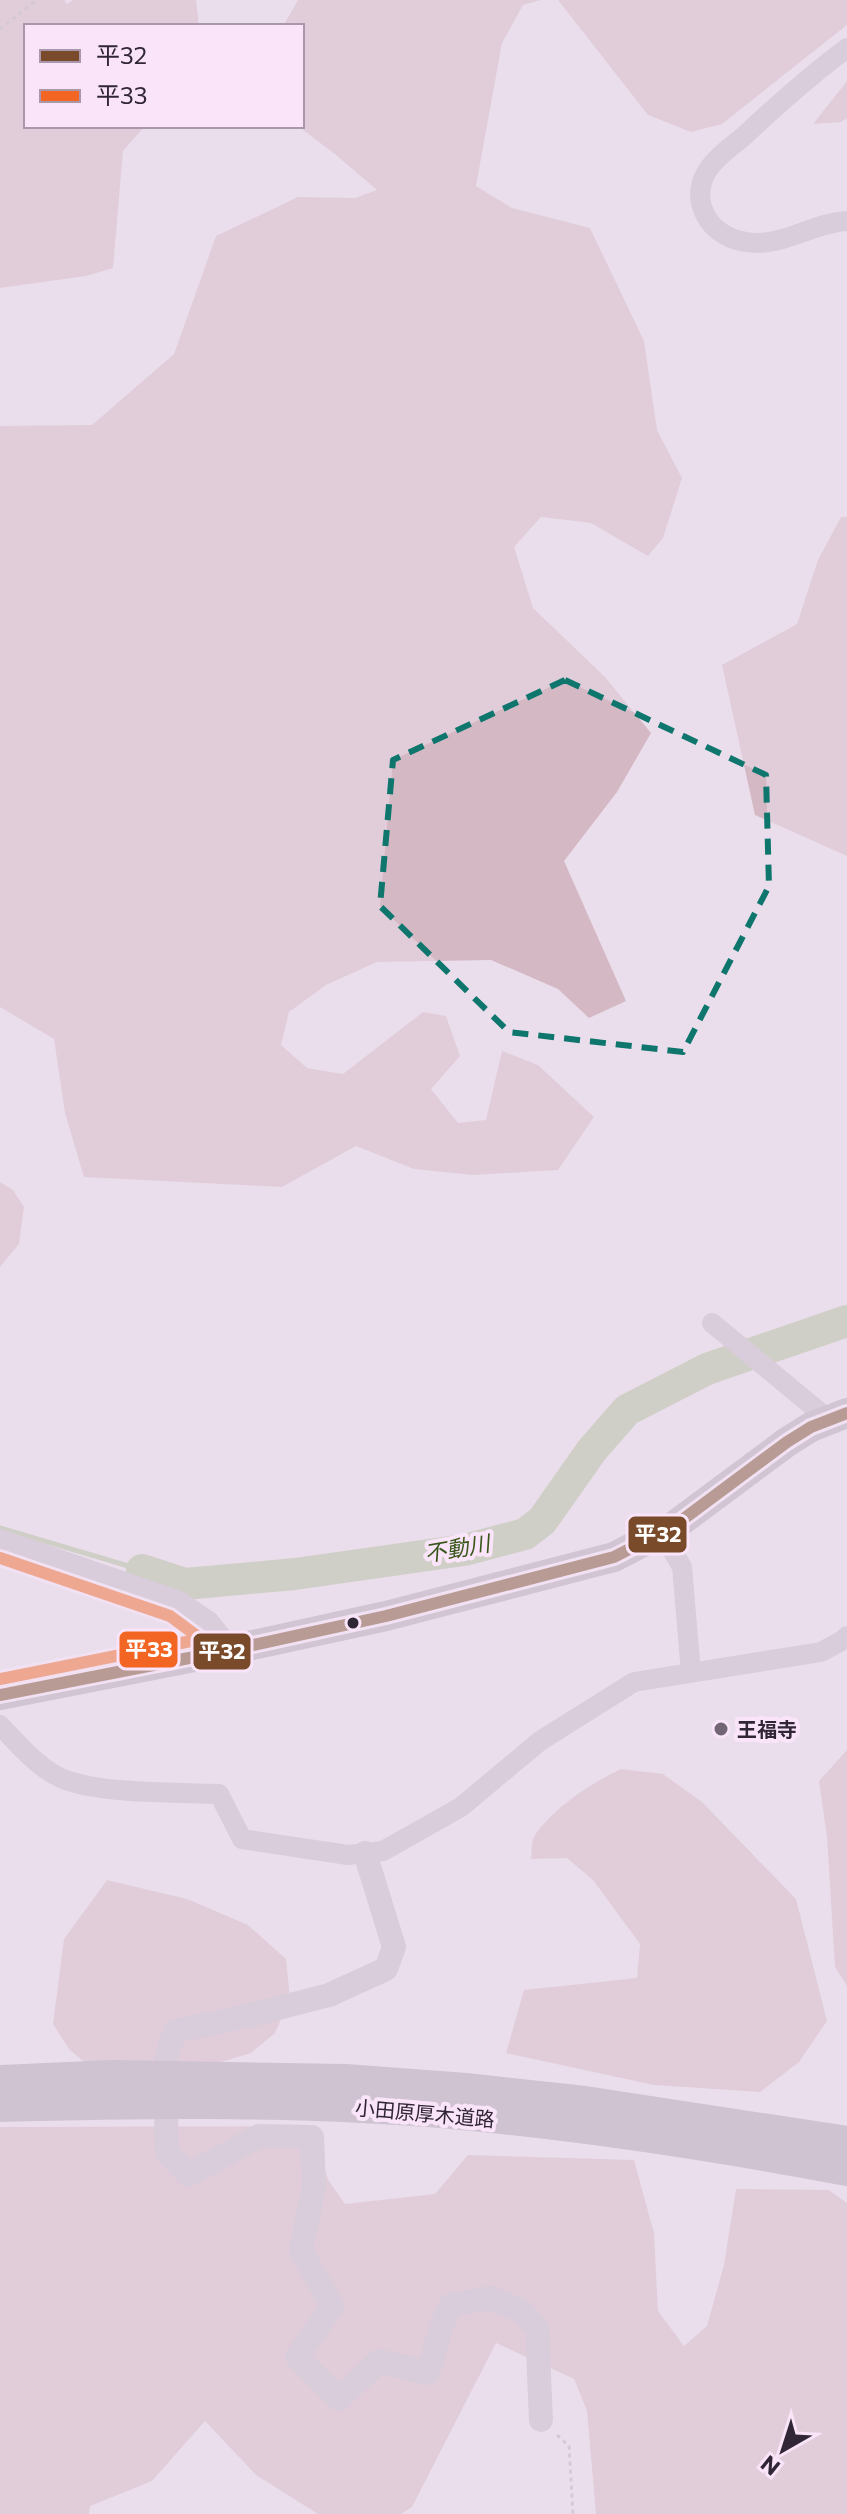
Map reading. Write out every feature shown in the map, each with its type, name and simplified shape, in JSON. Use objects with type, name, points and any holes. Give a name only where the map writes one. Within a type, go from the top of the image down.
[{"type":"highway","name":"小田原厚木道路","points":[[0,2081],[113,2076],[346,2080],[585,2102],[847,2142]]},
{"type":"highway","name":"小田原厚木道路","points":[[0,2106],[220,2102],[462,2114],[586,2128],[847,2170]]},
{"type":"main road","points":[[0,1695],[386,1616],[614,1557],[662,1533],[787,1442],[838,1416]]},
{"type":"street","points":[[847,48],[719,158],[706,172],[700,198],[710,225],[742,242],[760,244],[781,241],[819,226],[847,221]]},
{"type":"street","points":[[712,1323],[838,1416]]},
{"type":"street","points":[[662,1533],[682,1567],[691,1673]]},
{"type":"street","points":[[0,1541],[177,1602],[208,1623],[230,1650]]},
{"type":"street","points":[[0,1725],[56,1776],[98,1788],[219,1794],[242,1839],[348,1855],[383,1851],[461,1807],[540,1741],[634,1682],[821,1652],[847,1636]]},
{"type":"street","points":[[166,2058],[175,2031],[329,1995],[386,1969],[394,1947],[365,1853]]},
{"type":"street","points":[[166,2114],[167,2152],[188,2175],[259,2136],[312,2137],[314,2186],[301,2250],[332,2306],[297,2357],[339,2399],[379,2361],[428,2373],[441,2327],[451,2305],[490,2298],[522,2311],[537,2329],[541,2420]]},
{"type":"path","points":[[0,29],[37,0]]},
{"type":"path","points":[[541,2420],[569,2446],[573,2514]]},
{"type":"highlighted area","points":[[565,680],[766,775],[769,886],[683,1052],[509,1032],[380,906],[393,760]]},
{"type":"shaded area","points":[[0,0],[64,0],[67,4],[73,0],[196,0],[199,24],[24,24],[24,128],[143,128],[123,151],[113,268],[86,276],[0,288]]},
{"type":"shaded area","points":[[298,0],[541,0],[523,5],[502,43],[476,186],[512,208],[590,228],[644,341],[657,430],[682,478],[663,538],[648,556],[591,523],[541,517],[514,547],[533,608],[605,677],[651,733],[617,792],[564,861],[626,1001],[589,1018],[558,989],[491,960],[377,962],[326,985],[289,1012],[281,1045],[307,1068],[343,1074],[423,1012],[446,1016],[460,1056],[431,1089],[458,1123],[486,1120],[502,1051],[538,1065],[594,1117],[558,1170],[473,1175],[414,1169],[356,1146],[282,1187],[84,1177],[65,1113],[54,1039],[0,1007],[0,426],[92,425],[174,354],[216,236],[298,197],[355,198],[377,190],[301,128],[304,128],[304,24],[284,24]]},
{"type":"shaded area","points":[[558,0],[847,0],[847,25],[722,124],[691,132],[648,115]]},
{"type":"shaded area","points":[[847,81],[847,118],[841,122],[813,124]]},
{"type":"shaded area","points":[[841,517],[847,517],[847,856],[755,815],[722,665],[797,624],[818,560]]},
{"type":"shaded area","points":[[0,1182],[13,1190],[24,1207],[19,1244],[0,1267]]},
{"type":"shaded area","points":[[847,1750],[847,1986],[835,1967],[827,1837],[819,1781]]},
{"type":"shaded area","points":[[621,1769],[663,1774],[702,1802],[796,1899],[827,2021],[799,2062],[760,2092],[654,2085],[506,2053],[524,1990],[637,1978],[640,1944],[593,1880],[567,1858],[531,1859],[534,1837],[552,1815],[586,1788]]},
{"type":"shaded area","points":[[107,1880],[187,1899],[248,1925],[286,1959],[290,1999],[275,2033],[251,2053],[218,2063],[84,2062],[69,2049],[53,2024],[64,1939]]},
{"type":"shaded area","points":[[307,2126],[329,2181],[345,2204],[435,2194],[468,2155],[634,2160],[654,2233],[658,2311],[684,2346],[707,2326],[724,2265],[736,2189],[829,2190],[847,2203],[847,2514],[596,2514],[587,2411],[574,2379],[496,2343],[412,2507],[401,2514],[318,2514],[256,2475],[205,2421],[152,2481],[90,2506],[89,2514],[0,2514],[0,2127]]},
{"type":"waterway","name":"不動川","points":[[142,1570],[185,1584],[295,1574],[464,1550],[525,1534],[542,1521],[592,1450],[627,1410],[707,1369],[847,1321]]},
{"type":"waterway","name":"不動川","points":[[0,1528],[142,1570]]},
{"type":"transit line","name":"平32","points":[[0,1695],[386,1616],[614,1557],[674,1526],[811,1427],[847,1413]]},
{"type":"transit line","name":"平33","points":[[0,1558],[170,1616],[201,1639],[0,1679]]},
{"type":"place","name":"王福寺","points":[[721,1729]]}]
